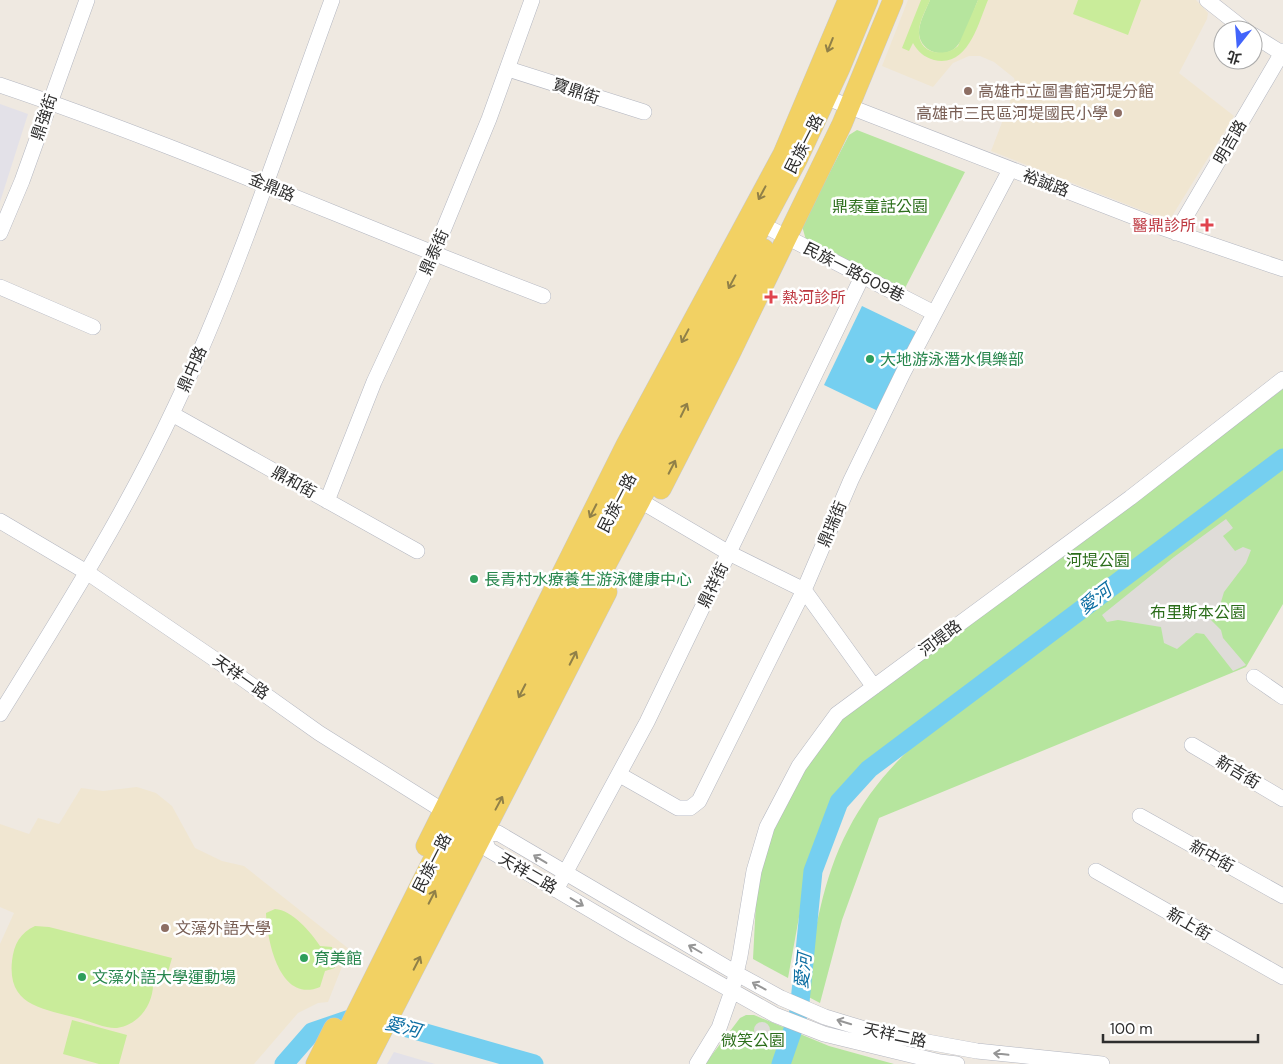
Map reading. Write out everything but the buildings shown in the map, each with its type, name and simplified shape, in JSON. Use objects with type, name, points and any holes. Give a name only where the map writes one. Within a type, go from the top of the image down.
[{"type":"main road","name":"民族一路","points":[[831,100],[848,0]]},
{"type":"main road","name":"民族一路","points":[[377,1000],[462,823],[631,495],[780,233],[868,0]]},
{"type":"main road","name":"民族一路","points":[[377,1000],[462,823],[631,495],[880,0]]},
{"type":"main road","name":"民族一路","points":[[831,100],[893,0]]},
{"type":"main road","points":[[331,1064],[354,1036],[377,1000]]},
{"type":"main road","points":[[346,1064],[354,1036],[377,1000]]},
{"type":"main road","points":[[316,1064],[354,1036]]},
{"type":"main road","points":[[354,1036],[365,1064]]},
{"type":"street","name":"鼎強街","points":[[0,233],[22,181],[87,0]]},
{"type":"street","name":"鼎中路","points":[[0,714],[88,573],[172,414],[228,286],[332,0]]},
{"type":"street","name":"鼎泰街","points":[[327,501],[374,382],[433,255],[508,69],[532,0]]},
{"type":"street","points":[[1207,0],[1232,20]]},
{"type":"street","points":[[1263,41],[1283,53]]},
{"type":"street","name":"明吉路","points":[[1176,233],[1283,53]]},
{"type":"street","name":"寶鼎街","points":[[508,69],[644,112]]},
{"type":"street","name":"金鼎路","points":[[0,85],[265,184],[433,255],[543,296]]},
{"type":"street","name":"裕誠路","points":[[831,100],[1176,233],[1283,269]]},
{"type":"street","name":"鼎瑞街","points":[[620,775],[678,808],[690,808],[699,801],[804,590],[851,480],[934,313],[1010,170]]},
{"type":"street","name":"民族一路509巷","points":[[780,233],[934,313]]},
{"type":"street","name":"鼎祥街","points":[[556,890],[620,775],[862,277]]},
{"type":"street","points":[[0,287],[93,326]]},
{"type":"street","name":"河堤路","points":[[698,1064],[719,1028],[737,974],[748,901],[767,828],[799,766],[837,714],[1130,498],[1283,379]]},
{"type":"street","name":"鼎和街","points":[[172,414],[417,551]]},
{"type":"street","points":[[631,495],[728,553],[804,590],[874,687]]},
{"type":"street","name":"天祥一路","points":[[0,521],[88,573],[319,733],[462,823]]},
{"type":"street","points":[[1254,677],[1283,697]]},
{"type":"street","name":"新吉街","points":[[1192,745],[1283,799]]},
{"type":"street","name":"新中街","points":[[1140,816],[1283,896]]},
{"type":"street","name":"天祥二路","points":[[462,823],[498,833],[737,974],[780,998],[815,1012],[878,1033],[977,1051],[1102,1064]]},
{"type":"street","name":"天祥二路","points":[[462,823],[489,850],[775,1015],[810,1030],[886,1050],[957,1064]]},
{"type":"street","name":"新上街","points":[[1096,871],[1283,977]]},
{"type":"shaded area","name":"高雄市三民區河堤國民小學","points":[[908,0],[1196,0],[1208,13],[1207,19],[1179,73],[1234,116],[1169,221],[991,151],[1016,86],[1014,78],[994,62],[980,56],[969,56],[953,63],[933,87],[882,66]]},
{"type":"shaded area","points":[[0,104],[28,114],[0,202]]},
{"type":"shaded area","points":[[1226,519],[1233,528],[1223,536],[1235,551],[1243,547],[1251,550],[1246,563],[1224,592],[1218,612],[1211,620],[1221,630],[1223,638],[1246,665],[1233,671],[1204,634],[1196,633],[1177,649],[1164,643],[1161,627],[1118,620],[1107,622],[1102,615],[1174,557]]},
{"type":"shaded area","name":"文藻外語大學","points":[[137,787],[156,793],[172,806],[195,848],[222,861],[244,866],[349,949],[328,1002],[318,1003],[298,1013],[254,1064],[0,1064],[0,944],[14,913],[0,907],[0,824],[29,834],[38,818],[59,824],[81,788],[103,791]]},
{"type":"shaded area","points":[[759,1022],[765,1022],[770,1027],[768,1036],[759,1038],[754,1033],[754,1027]]},
{"type":"shaded area","points":[[394,1052],[435,1064],[387,1064]]},
{"type":"green space","points":[[921,0],[930,0],[920,25],[920,41],[929,50],[941,53],[953,50],[958,46],[978,0],[988,0],[970,42],[963,51],[946,61],[927,57],[919,52],[913,43],[909,51],[902,48]]},
{"type":"green space","points":[[930,0],[978,0],[961,41],[946,53],[934,52],[928,49],[920,40],[920,25]]},
{"type":"green space","points":[[1078,0],[1141,0],[1128,35],[1073,14]]},
{"type":"green space","name":"鼎泰童話公園","points":[[857,130],[965,172],[904,290],[806,240],[802,226],[849,135]]},
{"type":"green space","name":"河堤公園","points":[[1283,389],[1283,450],[1115,579],[865,762],[825,815],[810,856],[788,978],[753,959],[757,882],[768,842],[785,801],[838,721]]},
{"type":"green space","name":"布里斯本公園","points":[[1283,467],[1283,604],[1246,667],[879,818],[842,920],[820,1003],[801,993],[804,989],[826,888],[839,849],[865,801],[885,775],[907,751],[957,708],[1128,579]]},
{"type":"green space","name":"育美館","points":[[275,909],[294,917],[312,934],[320,946],[332,947],[335,968],[325,971],[320,987],[306,990],[295,987],[278,967],[269,939],[266,913]]},
{"type":"green space","points":[[35,926],[49,927],[172,958],[168,972],[149,967],[153,986],[152,996],[148,1005],[136,1020],[117,1028],[99,1025],[42,1009],[22,997],[12,977],[12,961],[16,944],[25,932]]},
{"type":"green space","name":"微笑公園","points":[[746,1015],[754,1015],[829,1046],[894,1064],[705,1064],[740,1018]]},
{"type":"green space","points":[[72,1020],[127,1035],[119,1064],[99,1064],[63,1054]]},
{"type":"water","name":"大地游泳潛水俱樂部","points":[[862,306],[916,332],[878,411],[824,385]]},
{"type":"waterway","name":"愛河","points":[[781,1064],[799,1012],[813,871],[839,802],[869,769],[1283,458]]},
{"type":"waterway","name":"愛河","points":[[284,1064],[312,1032],[350,1019],[380,1020],[534,1064]]},
{"type":"place","name":"高雄市立圖書館河堤分館","points":[[968,91]]},
{"type":"place","name":"高雄市三民區河堤國民小學","points":[[1118,113]]},
{"type":"place","name":"醫鼎診所","points":[[1207,225]]},
{"type":"place","name":"熱河診所","points":[[771,297]]},
{"type":"place","name":"大地游泳潛水俱樂部","points":[[870,359]]},
{"type":"place","name":"長青村水療養生游泳健康中心","points":[[474,579]]},
{"type":"place","name":"文藻外語大學","points":[[165,928]]},
{"type":"place","name":"育美館","points":[[304,958]]},
{"type":"place","name":"文藻外語大學運動場","points":[[82,977]]}]
